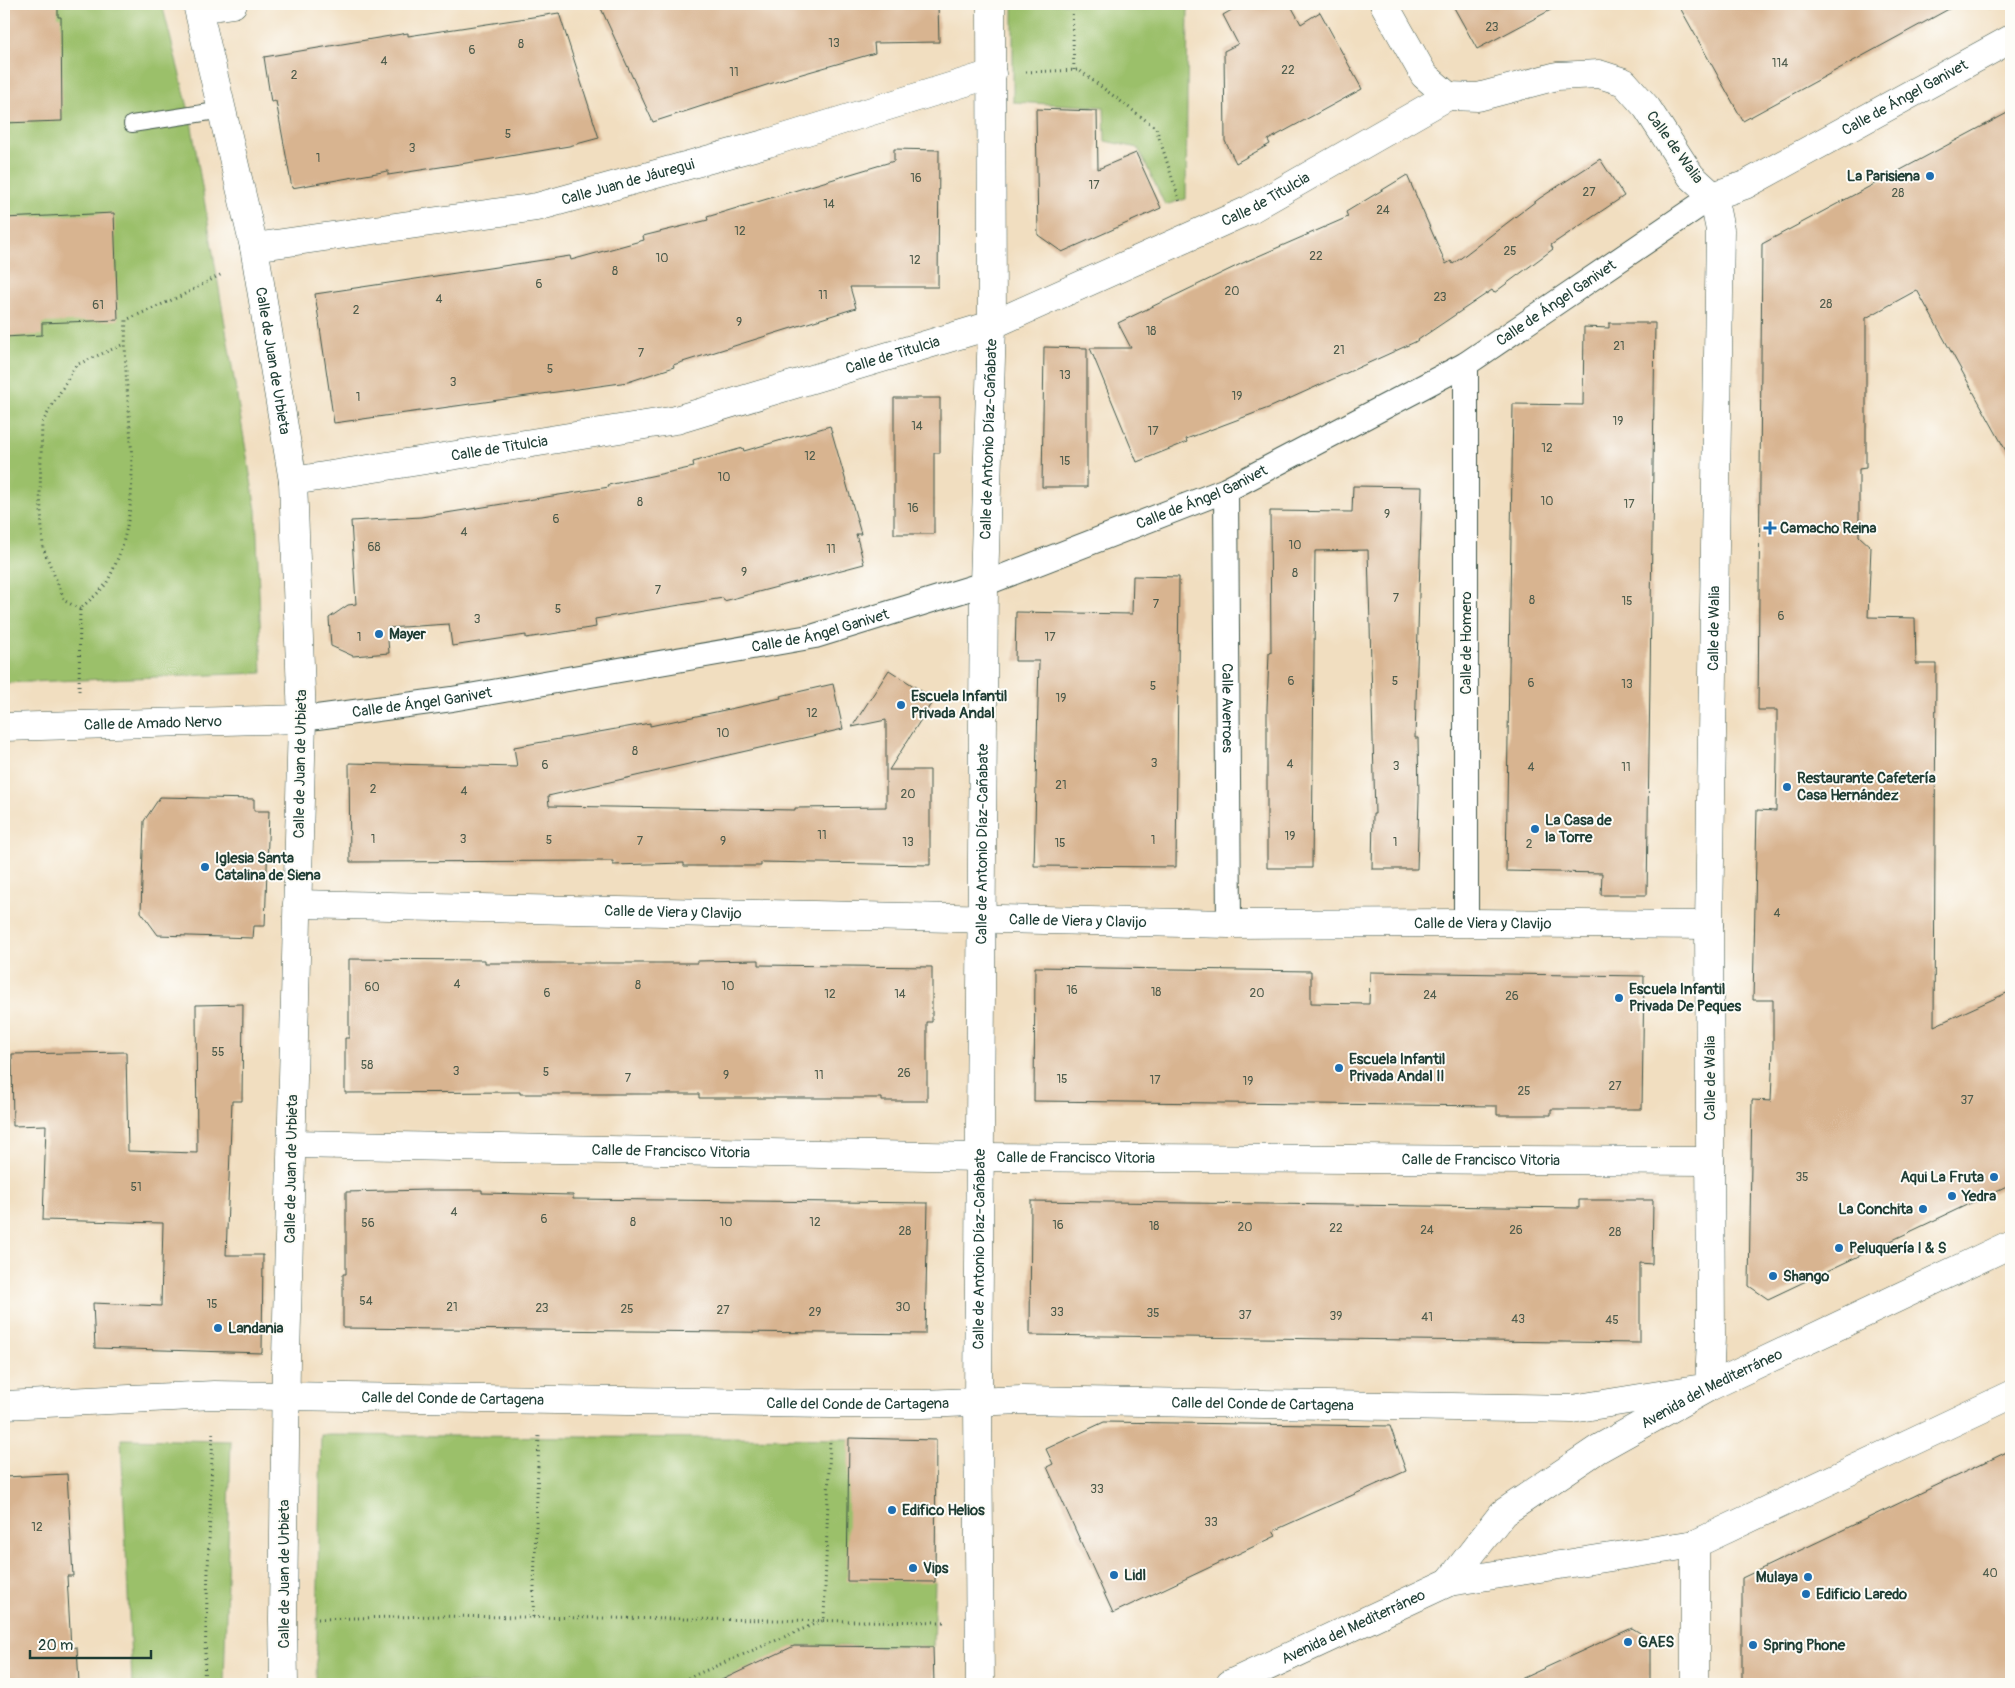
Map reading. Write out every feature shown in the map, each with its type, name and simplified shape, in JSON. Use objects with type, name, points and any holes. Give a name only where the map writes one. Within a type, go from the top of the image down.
[{"type":"street","points":[[198,6],[232,4]]},
{"type":"street","name":"Calle de Antonio Díaz-Cañabate","points":[[980,1684],[978,1401],[984,584],[992,324],[991,4]]},
{"type":"street","points":[[1384,4],[1424,76],[1448,96]]},
{"type":"street","name":"Calle de Juan de Urbieta","points":[[198,6],[254,247],[293,481],[302,719],[285,1396],[284,1684]]},
{"type":"street","name":"Calle de Ángel Ganivet","points":[[302,719],[452,699],[816,636],[984,584],[1226,490],[1466,364],[1713,196],[1745,185],[2010,40]]},
{"type":"street","name":"Calle Juan de Jáuregui","points":[[254,247],[537,207],[768,143],[992,74]]},
{"type":"street","name":"Calle de Walia","points":[[1448,96],[1478,97],[1557,76],[1599,74],[1624,82],[1647,108],[1691,176],[1713,196],[1720,230],[1709,925],[1709,1387]]},
{"type":"street","name":"Calle de Titulcia","points":[[293,481],[676,420],[992,324],[1248,210],[1448,96]]},
{"type":"street","name":"Calle de Homero","points":[[1466,364],[1466,922]]},
{"type":"street","name":"Calle Averroes","points":[[1226,490],[1229,924]]},
{"type":"street","name":"Calle de Amado Nervo","points":[[4,727],[302,719]]},
{"type":"street","name":"Calle de Viera y Clavijo","points":[[298,904],[1229,924],[1466,922],[1709,925]]},
{"type":"street","name":"Calle de Francisco Vitoria","points":[[292,1144],[980,1157],[1710,1162]]},
{"type":"street","name":"Avenida del Mediterráneo","points":[[1449,1582],[1503,1513],[1598,1449],[1709,1387],[2011,1244]]},
{"type":"street","name":"Calle del Conde de Cartagena","points":[[4,1404],[214,1395],[831,1404],[923,1404],[978,1401],[1572,1409],[1709,1387]]},
{"type":"street","name":"Avenida del Mediterráneo","points":[[1230,1684],[1449,1582],[1695,1544],[2011,1395]]},
{"type":"street","points":[[1695,1544],[1695,1684]]},
{"type":"lane","points":[[132,124],[223,110]]},
{"type":"path","points":[[1072,4],[1074,70]]},
{"type":"path","points":[[992,74],[1079,70],[1156,128],[1192,236]]},
{"type":"path","points":[[78,724],[80,609],[106,583],[127,531],[133,485],[130,408],[124,344],[126,320],[218,278],[254,247]]},
{"type":"path","points":[[80,609],[66,601],[44,548],[40,493],[42,423],[76,364],[124,344]]},
{"type":"path","points":[[204,1684],[214,1395]]},
{"type":"path","points":[[532,1617],[540,1399]]},
{"type":"path","points":[[824,1620],[831,1404]]},
{"type":"path","points":[[359,1618],[532,1617],[980,1622]]},
{"type":"path","points":[[674,1684],[824,1620]]},
{"type":"green space","points":[[4,4],[162,4],[190,115],[256,510],[262,673],[4,683]]},
{"type":"green space","points":[[1013,4],[1188,4],[1186,199],[1165,205],[1138,148],[1105,141],[1104,107],[1013,102]]},
{"type":"green space","points":[[321,1435],[849,1439],[935,1582],[933,1647],[800,1646],[713,1684],[316,1684]]},
{"type":"green space","points":[[121,1439],[231,1441],[224,1684],[132,1684]]},
{"type":"building","points":[[4,4],[58,4],[58,17],[61,17],[62,121],[4,123]]},
{"type":"building","points":[[599,4],[938,4],[939,42],[874,43],[875,53],[788,78],[653,122]]},
{"type":"building","points":[[1242,4],[1290,4],[1301,24],[1320,12],[1362,89],[1268,140],[1270,144],[1236,163],[1225,141],[1224,51],[1238,44],[1223,15]]},
{"type":"building","points":[[1452,4],[1562,4],[1477,49]]},
{"type":"building","points":[[1678,4],[1958,4],[1743,121]]},
{"type":"building","points":[[559,13],[599,138],[569,146],[486,160],[388,175],[388,171],[292,188],[276,101],[271,102],[264,57],[408,33],[408,36]]},
{"type":"building","points":[[1036,109],[1097,111],[1098,169],[1136,153],[1161,208],[1062,252],[1038,235]]},
{"type":"building","points":[[2011,111],[2011,460],[1917,290],[1866,318],[1866,468],[1859,469],[1859,536],[1871,547],[1868,617],[1915,618],[1916,664],[1936,664],[1934,1026],[2011,991],[2011,1184],[1768,1299],[1749,1286],[1752,1100],[1771,1101],[1773,1050],[1773,1000],[1753,1000],[1757,810],[1776,811],[1777,759],[1777,710],[1758,710],[1762,244]]},
{"type":"building","points":[[894,149],[939,150],[938,287],[850,287],[856,308],[673,365],[674,367],[628,382],[334,423],[315,294],[570,256],[571,260],[644,240],[643,236],[708,220],[707,217],[894,161]]},
{"type":"building","points":[[1600,159],[1624,196],[1551,245],[1553,249],[1494,293],[1492,290],[1415,342],[1271,407],[1186,439],[1187,442],[1137,462],[1090,348],[1131,348],[1118,323],[1247,261],[1348,217],[1346,212],[1407,175],[1446,264],[1451,261],[1453,264],[1540,198]]},
{"type":"building","points":[[114,213],[118,320],[42,323],[42,335],[4,337],[4,218]]},
{"type":"building","points":[[1609,323],[1655,323],[1647,895],[1601,895],[1602,873],[1506,871],[1513,404],[1583,405],[1584,327],[1609,328]]},
{"type":"building","points":[[1044,347],[1087,348],[1087,487],[1042,487]]},
{"type":"building","points":[[894,398],[940,398],[940,453],[934,453],[934,534],[894,534]]},
{"type":"building","points":[[830,426],[861,534],[856,534],[864,564],[724,601],[723,598],[595,619],[596,627],[526,638],[526,635],[452,646],[449,624],[387,628],[389,653],[353,656],[331,646],[329,618],[348,605],[356,604],[351,521],[421,517],[609,487],[608,485],[694,467],[693,462],[743,448],[744,451]]},
{"type":"building","points":[[1353,486],[1422,487],[1415,738],[1418,738],[1419,797],[1417,869],[1372,869],[1373,814],[1375,814],[1368,550],[1315,551],[1312,868],[1267,868],[1267,708],[1269,653],[1271,653],[1270,511],[1352,512]]},
{"type":"building","points":[[1133,576],[1179,577],[1176,867],[1034,866],[1039,661],[1015,661],[1016,612],[1132,614]]},
{"type":"building","points":[[889,670],[934,699],[889,770],[930,770],[930,865],[761,862],[761,866],[684,866],[684,863],[613,865],[613,861],[350,862],[349,763],[517,767],[514,747],[650,723],[650,726],[781,698],[780,696],[833,684],[843,729],[548,796],[549,806],[795,810],[795,808],[886,807],[886,720],[852,727]]},
{"type":"building","name":"Iglesia Santa Catalina de Siena","points":[[160,797],[254,799],[254,811],[269,811],[265,926],[254,926],[253,938],[158,935],[141,912],[144,821]]},
{"type":"building","points":[[349,959],[485,960],[485,963],[697,963],[697,961],[759,960],[759,965],[932,967],[932,1022],[927,1022],[927,1101],[882,1101],[882,1098],[699,1098],[699,1094],[345,1093],[345,1038],[349,1038]]},
{"type":"building","points":[[1035,967],[1311,971],[1311,1003],[1369,1004],[1370,972],[1644,976],[1642,1109],[1551,1109],[1551,1115],[1497,1115],[1497,1106],[1034,1101]]},
{"type":"building","points":[[243,1004],[242,1101],[232,1101],[226,1255],[263,1255],[262,1353],[95,1348],[93,1303],[161,1306],[163,1223],[43,1220],[46,1125],[13,1126],[12,1054],[126,1052],[128,1151],[197,1153],[196,1005]]},
{"type":"building","points":[[482,1190],[482,1193],[573,1195],[573,1199],[928,1203],[925,1334],[343,1328],[343,1274],[346,1274],[346,1192]]},
{"type":"building","points":[[1579,1200],[1653,1200],[1652,1264],[1640,1263],[1640,1343],[1030,1335],[1031,1201],[1579,1208]]},
{"type":"building","points":[[1104,1422],[1390,1426],[1406,1471],[1273,1531],[1276,1536],[1113,1613],[1047,1467],[1053,1464],[1046,1449]]},
{"type":"building","name":"Edifico Helios","points":[[849,1438],[936,1440],[935,1582],[847,1581]]},
{"type":"building","points":[[2011,1450],[2011,1684],[1742,1684],[1742,1578]]},
{"type":"building","points":[[67,1474],[73,1576],[67,1576],[71,1648],[77,1647],[79,1684],[4,1684],[4,1477]]},
{"type":"building","points":[[1632,1628],[1650,1639],[1650,1684],[1510,1684]]},
{"type":"building","points":[[794,1646],[933,1647],[934,1684],[713,1684]]},
{"type":"place","name":"La Parisiena","points":[[1930,176]]},
{"type":"place","name":"Camacho Reina","points":[[1770,528]]},
{"type":"place","name":"Mayer","points":[[379,634]]},
{"type":"place","name":"Escuela Infantil Privada Andal","points":[[901,705]]},
{"type":"place","name":"Restaurante Cafetería Casa Hernández","points":[[1787,787]]},
{"type":"place","name":"La Casa de la Torre","points":[[1535,829]]},
{"type":"place","name":"Iglesia Santa Catalina de Siena","points":[[205,867]]},
{"type":"place","name":"Escuela Infantil Privada De Peques","points":[[1619,998]]},
{"type":"place","name":"Escuela Infantil Privada Andal II","points":[[1339,1068]]},
{"type":"place","name":"Aqui La Fruta","points":[[1994,1177]]},
{"type":"place","name":"Yedra","points":[[1952,1196]]},
{"type":"place","name":"La Conchita","points":[[1923,1209]]},
{"type":"place","name":"Peluquería I & S","points":[[1839,1248]]},
{"type":"place","name":"Shango","points":[[1773,1276]]},
{"type":"place","name":"Landania","points":[[218,1328]]},
{"type":"place","name":"Edifico Helios","points":[[892,1510]]},
{"type":"place","name":"Vips","points":[[913,1568]]},
{"type":"place","name":"Lidl","points":[[1114,1575]]},
{"type":"place","name":"Mulaya","points":[[1808,1577]]},
{"type":"place","name":"Edificio Laredo","points":[[1806,1594]]},
{"type":"place","name":"GAES","points":[[1628,1642]]},
{"type":"place","name":"Spring Phone","points":[[1753,1645]]}]
